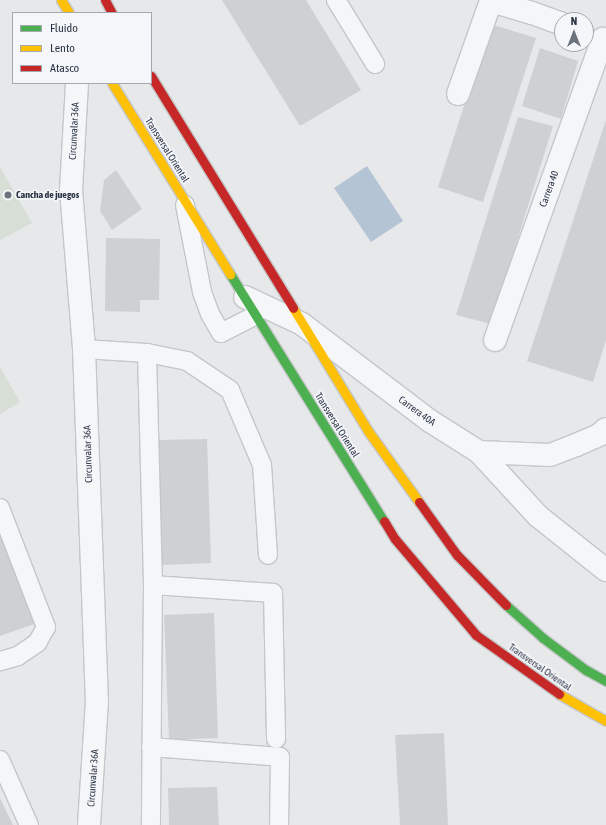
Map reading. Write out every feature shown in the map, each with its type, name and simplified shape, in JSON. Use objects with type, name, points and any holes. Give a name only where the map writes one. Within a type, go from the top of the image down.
[{"type":"main road","points":[[61,0],[68,12]]},
{"type":"main road","points":[[105,0],[111,12]]},
{"type":"main road","points":[[152,78],[368,431],[457,555],[502,602],[544,638],[586,670],[606,681]]},
{"type":"main road","name":"Transversal Oriental","points":[[113,84],[395,540],[476,635],[560,695],[606,721]]},
{"type":"street","points":[[458,94],[491,2],[534,6],[554,19]]},
{"type":"street","name":"Carrera 40","points":[[495,340],[598,37]]},
{"type":"street","name":"Circunvalar 36A","points":[[77,84],[71,190],[84,349],[97,701],[89,825]]},
{"type":"street","name":"Carrera 40A","points":[[245,297],[302,324],[430,421],[479,452],[550,455],[593,437],[606,429]]},
{"type":"street","points":[[479,452],[538,516],[606,570]]},
{"type":"lane","points":[[336,0],[375,64]]},
{"type":"lane","points":[[184,198],[202,292],[210,314],[221,333],[256,315]]},
{"type":"lane","points":[[84,349],[147,353],[187,361],[230,390],[262,465],[268,555]]},
{"type":"lane","points":[[147,353],[153,584],[151,825]]},
{"type":"lane","points":[[0,508],[46,627],[37,643],[18,656],[0,661]]},
{"type":"lane","points":[[153,584],[273,593],[276,739]]},
{"type":"lane","points":[[151,748],[280,757],[279,825]]},
{"type":"lane","points":[[0,760],[29,825]]},
{"type":"shaded area","name":"Cancha de juegos","points":[[0,167],[32,223],[0,240]]},
{"type":"shaded area","points":[[0,367],[20,402],[0,414]]},
{"type":"water","points":[[367,166],[403,221],[371,242],[334,188]]},
{"type":"building","points":[[222,0],[306,0],[361,90],[300,126]]},
{"type":"building","points":[[490,24],[536,38],[483,202],[438,187]]},
{"type":"building","points":[[540,48],[578,61],[561,119],[522,106]]},
{"type":"building","points":[[518,117],[553,126],[491,324],[456,315]]},
{"type":"building","points":[[606,120],[606,340],[593,382],[527,361]]},
{"type":"building","points":[[116,170],[142,209],[112,230],[100,211],[104,180]]},
{"type":"building","points":[[106,238],[160,239],[159,300],[140,300],[140,312],[105,311]]},
{"type":"building","points":[[207,439],[211,563],[162,565],[158,440]]},
{"type":"building","points":[[0,522],[37,623],[0,636]]},
{"type":"building","points":[[214,613],[218,738],[169,740],[164,615]]},
{"type":"building","points":[[444,733],[448,825],[400,825],[395,735]]},
{"type":"building","points":[[217,787],[219,825],[169,825],[168,788]]},
{"type":"building","points":[[0,798],[13,825],[0,825]]},
{"type":"traffic: fast","points":[[230,274],[384,521]]},
{"type":"traffic: fast","points":[[506,605],[543,638],[586,670],[606,681]]},
{"type":"traffic: slow","points":[[61,0],[68,12]]},
{"type":"traffic: slow","points":[[113,84],[230,274]]},
{"type":"traffic: slow","points":[[293,308],[368,431],[419,502]]},
{"type":"traffic: slow","points":[[559,694],[606,721]]},
{"type":"traffic: jam","points":[[105,0],[111,12]]},
{"type":"traffic: jam","points":[[152,78],[293,308]]},
{"type":"traffic: jam","points":[[419,502],[457,555],[506,605]]},
{"type":"traffic: jam","points":[[384,521],[395,539],[476,635],[559,694]]},
{"type":"place","name":"Cancha de juegos","points":[[8,195]]}]
